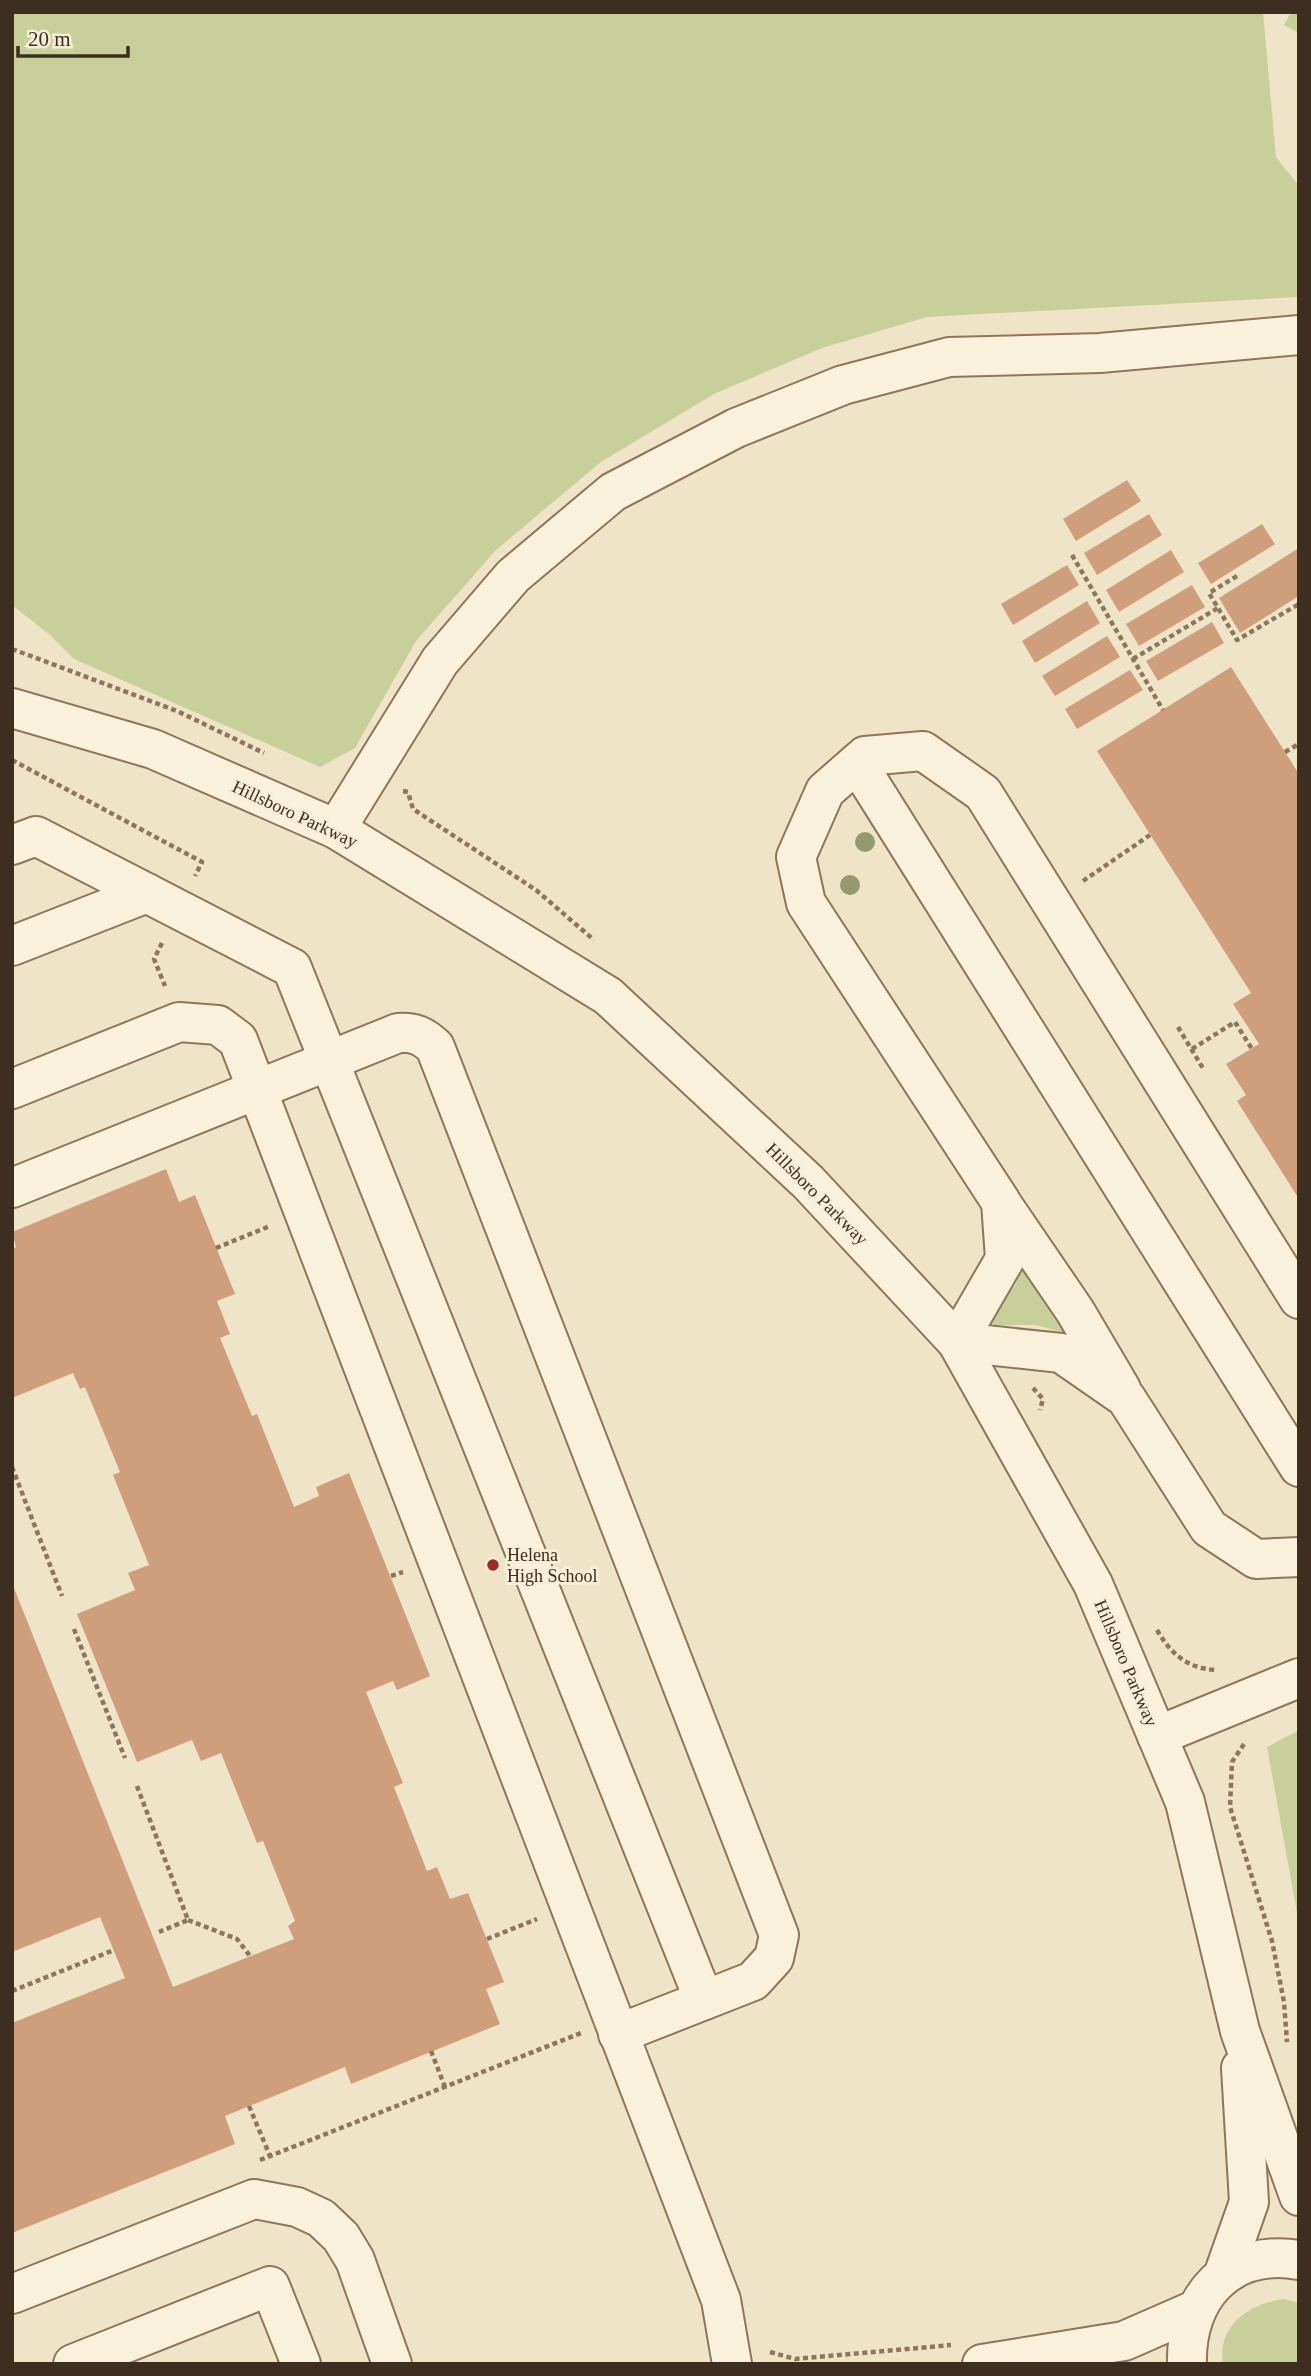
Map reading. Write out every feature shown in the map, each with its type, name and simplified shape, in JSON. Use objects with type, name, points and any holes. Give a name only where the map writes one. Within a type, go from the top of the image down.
[{"type":"street","points":[[336,829],[440,661],[513,576],[613,492],[736,428],[843,385],[949,357],[1100,353],[1299,335]]},
{"type":"street","name":"Hillsboro Parkway","points":[[12,708],[153,749],[336,829],[608,996],[808,1182],[957,1342],[1093,1584],[1185,1802],[1240,2031],[1299,2196]]},
{"type":"street","points":[[1299,1299],[983,793],[923,751],[865,756],[825,790],[796,857],[806,904],[1075,1311],[1126,1398],[1209,1528],[1256,1559],[1299,1557]]},
{"type":"street","points":[[857,764],[1299,1467]]},
{"type":"street","points":[[12,845],[36,836],[292,968],[704,2000]]},
{"type":"street","points":[[12,946],[148,893]]},
{"type":"street","points":[[12,1088],[179,1021],[218,1025],[238,1040],[605,2032],[721,2300],[732,2364]]},
{"type":"street","points":[[12,1188],[398,1033],[412,1032],[424,1037],[435,1047],[447,1071],[779,1935],[775,1958],[753,1981],[605,2032]]},
{"type":"street","points":[[1001,1202],[1006,1259],[957,1342],[1061,1353],[1126,1398]]},
{"type":"street","points":[[1157,1736],[1299,1678]]},
{"type":"street","name":"Hillsboro Parkway","points":[[1223,2276],[1249,2202],[1240,2031]]},
{"type":"street","points":[[12,2294],[254,2199],[297,2207],[321,2218],[341,2237],[355,2260],[392,2364]]},
{"type":"street","points":[[1187,2364],[1186,2338],[1195,2310],[1206,2291],[1223,2276],[1250,2262],[1280,2257],[1299,2260]]},
{"type":"street","points":[[73,2364],[270,2286],[300,2364]]},
{"type":"street","points":[[982,2364],[1124,2352],[1195,2310]]},
{"type":"path","points":[[1072,555],[1163,710]]},
{"type":"path","points":[[1237,576],[1209,593],[1237,640],[1299,604]]},
{"type":"path","points":[[1133,659],[1218,608]]},
{"type":"path","points":[[12,649],[177,711],[273,757]]},
{"type":"path","points":[[1285,752],[1299,744]]},
{"type":"path","points":[[12,760],[202,862]]},
{"type":"path","points":[[1089,890],[1082,879],[1150,835]]},
{"type":"path","points":[[1192,1049],[1235,1022],[1252,1049]]},
{"type":"path","points":[[266,1213],[274,1238]]},
{"type":"path","points":[[1042,1417],[1039,1406],[1043,1399]]},
{"type":"path","points":[[12,1467],[62,1596]]},
{"type":"path","points":[[1153,1622],[1170,1651],[1182,1662],[1204,1670],[1225,1671]]},
{"type":"path","points":[[74,1629],[124,1758]]},
{"type":"path","points":[[1248,1740],[1232,1762],[1230,1807],[1272,1941],[1284,2002],[1287,2049]]},
{"type":"path","points":[[137,1786],[188,1920]]},
{"type":"path","points":[[159,1933],[188,1920],[237,1940],[250,1956]]},
{"type":"path","points":[[12,1991],[114,1950]]},
{"type":"path","points":[[249,2165],[445,2087],[605,2032]]},
{"type":"path","points":[[431,2051],[445,2087]]},
{"type":"path","points":[[249,2105],[270,2156]]},
{"type":"green space","points":[[12,12],[1263,12],[1276,157],[1299,186],[1299,297],[927,317],[822,348],[714,394],[601,462],[496,550],[416,641],[355,748],[320,767],[74,659],[50,635],[12,605]]},
{"type":"green space","points":[[1291,12],[1299,12],[1299,33],[1284,25]]},
{"type":"green space","points":[[1023,1266],[1066,1333],[1035,1325],[995,1325],[988,1320],[988,1312],[1015,1286]]},
{"type":"green space","points":[[1299,1730],[1299,1924],[1267,1747]]},
{"type":"green space","points":[[1284,2299],[1299,2303],[1299,2364],[1223,2364],[1225,2338],[1238,2318],[1260,2305]]},
{"type":"building","points":[[1127,480],[1141,501],[1076,541],[1063,519]]},
{"type":"building","points":[[1149,514],[1162,535],[1097,575],[1084,553]]},
{"type":"building","points":[[1262,524],[1275,544],[1211,584],[1198,563]]},
{"type":"building","points":[[1299,548],[1299,596],[1240,633],[1219,598]]},
{"type":"building","points":[[1171,550],[1184,572],[1119,612],[1106,590]]},
{"type":"building","points":[[1067,565],[1079,585],[1013,625],[1001,604]]},
{"type":"building","points":[[1192,585],[1205,607],[1139,646],[1126,624]]},
{"type":"building","points":[[1087,601],[1100,623],[1035,663],[1022,641]]},
{"type":"building","points":[[1212,622],[1224,643],[1158,681],[1146,661]]},
{"type":"building","points":[[1107,636],[1120,657],[1055,696],[1042,676]]},
{"type":"building","points":[[1231,667],[1299,774],[1299,1199],[1237,1101],[1246,1095],[1226,1064],[1259,1044],[1233,1004],[1251,993],[1097,751]]},
{"type":"building","points":[[1130,670],[1143,690],[1077,729],[1065,709]]},
{"type":"building","points":[[166,1169],[179,1202],[195,1195],[235,1294],[217,1301],[230,1334],[220,1338],[252,1416],[257,1414],[294,1507],[319,1496],[316,1487],[349,1473],[430,1676],[397,1690],[393,1681],[366,1692],[403,1783],[394,1787],[427,1871],[437,1867],[450,1899],[468,1893],[504,1982],[486,1989],[500,2024],[351,2084],[345,2067],[225,2116],[235,2144],[12,2233],[12,2023],[125,1978],[100,1917],[12,1952],[12,1583],[173,1987],[294,1939],[288,1926],[295,1921],[263,1841],[257,1843],[221,1753],[201,1761],[192,1740],[137,1762],[77,1614],[135,1590],[128,1573],[149,1565],[113,1475],[120,1472],[85,1387],[80,1389],[73,1373],[12,1398],[12,1249],[16,1247],[12,1232]]},
{"type":"place","name":"Helena High School","points":[[493,1565]]}]
